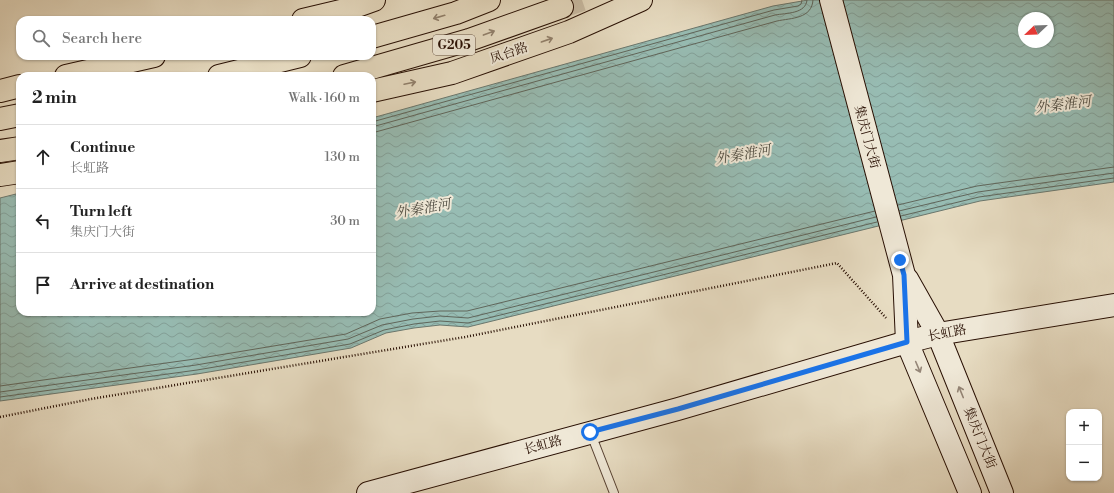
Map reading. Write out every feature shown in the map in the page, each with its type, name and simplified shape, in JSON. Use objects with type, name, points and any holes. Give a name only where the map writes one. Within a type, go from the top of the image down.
[{"type":"main road","points":[[318,16],[374,0]]},
{"type":"main road","points":[[376,36],[456,13],[489,0]]},
{"type":"main road","points":[[602,17],[615,0]]},
{"type":"main road","name":"凤台路","points":[[376,90],[452,73],[569,32],[641,0]]},
{"type":"main road","name":"集庆门大街","points":[[831,0],[902,267],[907,342],[970,493]]},
{"type":"main road","name":"G205","points":[[358,72],[469,40],[562,7]]},
{"type":"main road","points":[[84,72],[136,60]]},
{"type":"main road","points":[[235,72],[284,60]]},
{"type":"main road","points":[[0,91],[16,87]]},
{"type":"main road","points":[[0,119],[16,117]]},
{"type":"main road","points":[[0,151],[16,149]]},
{"type":"main road","points":[[0,175],[16,173]]},
{"type":"main road","name":"集庆门大街","points":[[902,267],[938,334],[1002,493]]},
{"type":"main road","name":"长虹路","points":[[368,493],[678,409],[938,334],[1114,306]]},
{"type":"lane","points":[[590,432],[614,493]]},
{"type":"path","points":[[0,417],[91,399],[465,337],[837,263],[887,319]]},
{"type":"water","name":"外秦淮河","points":[[808,0],[1114,0],[1114,182],[980,201],[468,327],[440,325],[386,333],[351,348],[197,374],[0,401],[0,198],[16,194],[16,316],[376,316],[376,117],[773,6]]},
{"type":"tunnel","points":[[562,7],[582,0]]},
{"type":"route","points":[[590,432],[678,409],[907,342],[904,275],[900,260]]}]
